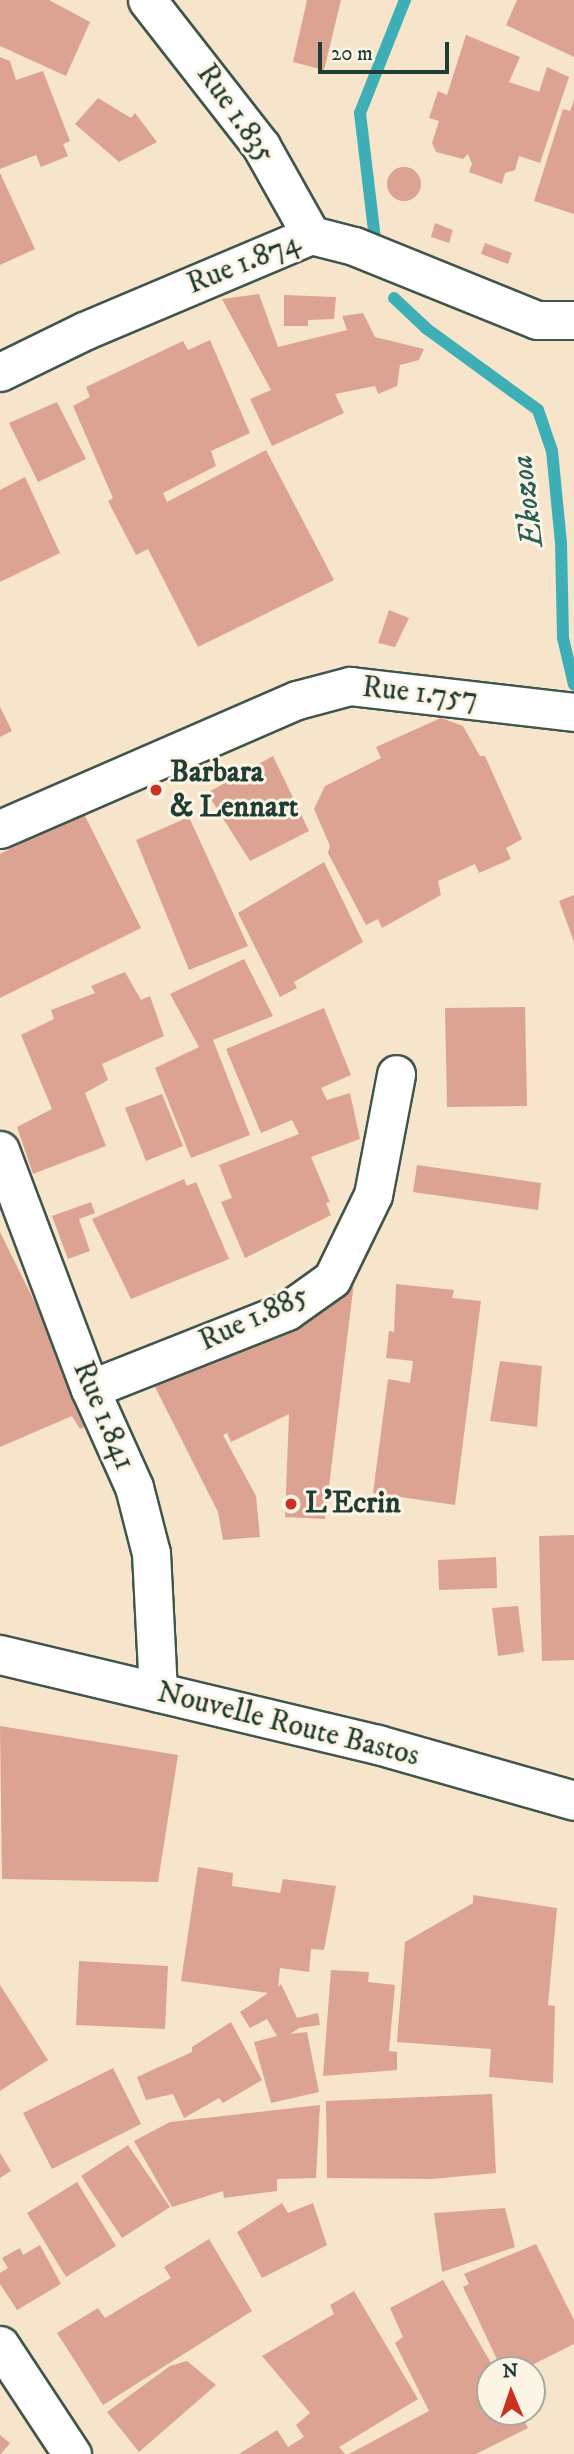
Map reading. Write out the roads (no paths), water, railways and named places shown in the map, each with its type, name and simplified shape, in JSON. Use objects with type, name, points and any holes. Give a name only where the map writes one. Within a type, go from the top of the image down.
[{"type":"main road","name":"Nouvelle Route Bastos","points":[[0,1655],[378,1745],[574,1801]]},
{"type":"street","name":"Rue 1.835","points":[[147,0],[261,146],[311,235]]},
{"type":"street","name":"Rue 1.874","points":[[0,372],[84,331],[311,235],[379,256],[537,320],[574,320]]},
{"type":"street","name":"Rue 1.757","points":[[0,829],[297,700],[350,685],[574,712]]},
{"type":"street","name":"Rue 1.885","points":[[90,1389],[287,1311],[332,1279],[373,1195],[396,1074]]},
{"type":"street","name":"Rue 1.841","points":[[0,1150],[90,1389],[134,1487],[151,1553],[158,1693]]},
{"type":"street","points":[[0,2345],[72,2454]]},
{"type":"waterway","name":"Ekozoa","points":[[375,239],[360,113],[405,0]]},
{"type":"waterway","name":"Ekozoa","points":[[394,298],[427,329],[538,410],[552,451],[561,542],[563,638],[574,685]]},
{"type":"place","name":"Barbara & Lennart","points":[[156,790]]},
{"type":"place","name":"L’Ecrin","points":[[291,1504]]}]
